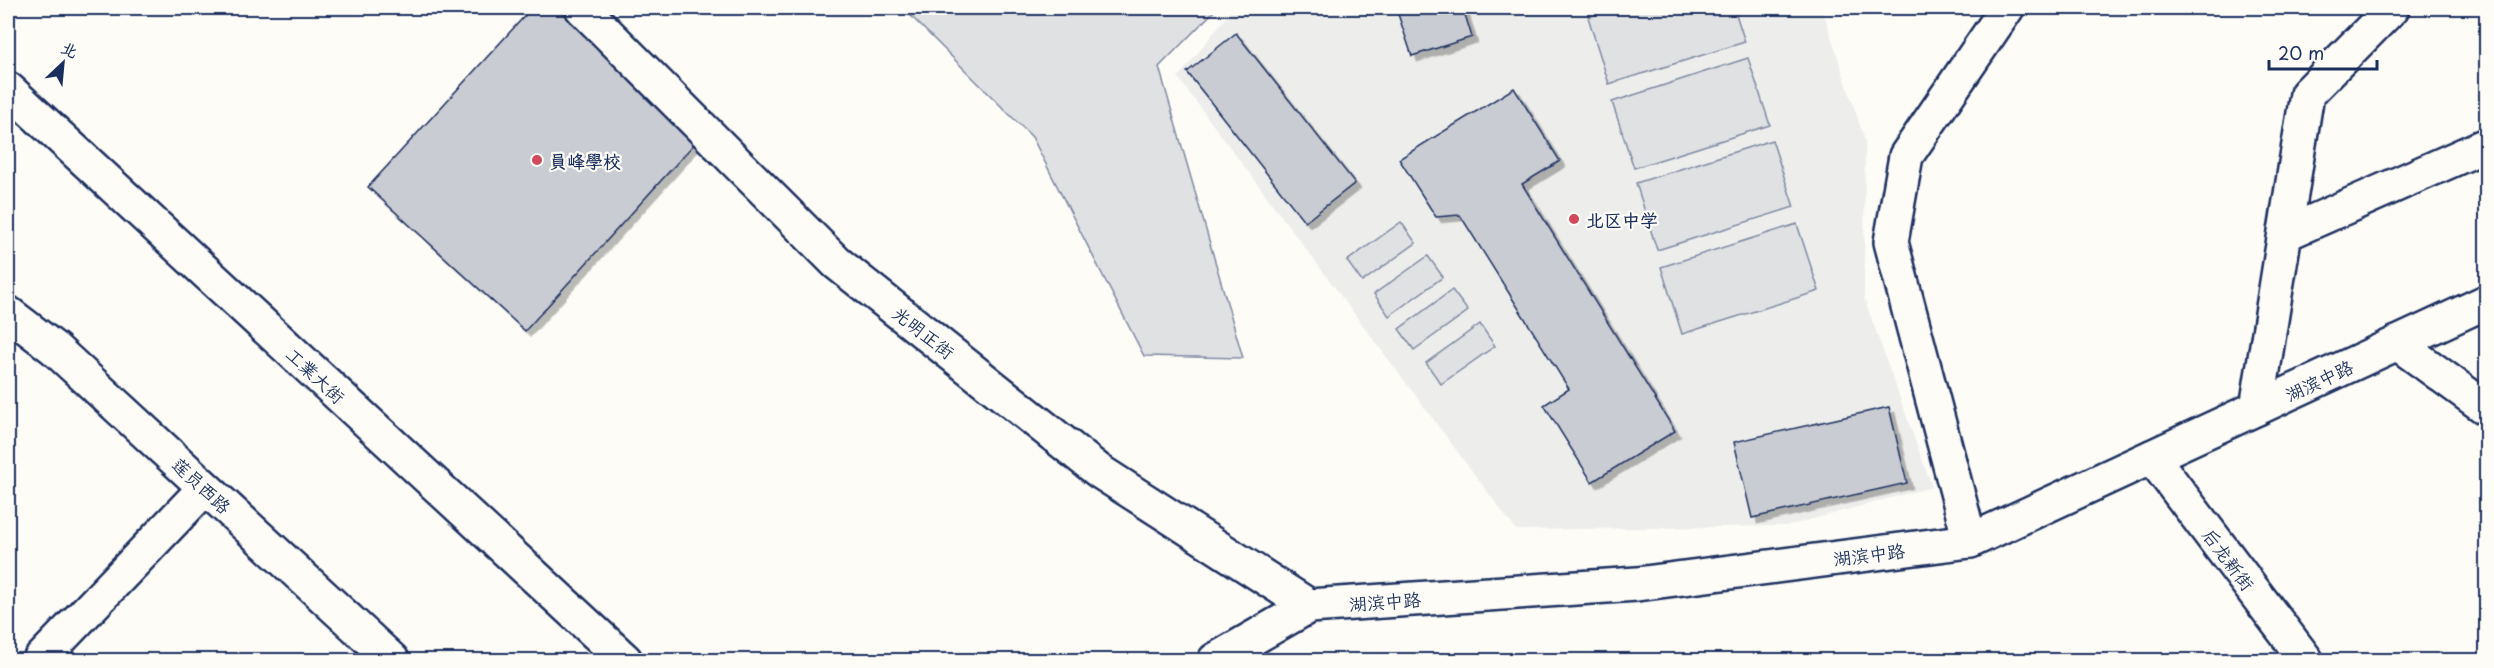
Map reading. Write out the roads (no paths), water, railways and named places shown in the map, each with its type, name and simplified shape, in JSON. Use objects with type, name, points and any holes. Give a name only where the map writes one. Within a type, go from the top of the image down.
[{"type":"street","name":"光明正街","points":[[582,8],[837,263],[1099,471],[1309,606]]},
{"type":"street","points":[[1970,541],[1891,242],[1905,156],[2007,8]]},
{"type":"street","points":[[2257,408],[2307,94],[2392,8]]},
{"type":"street","name":"工業大街","points":[[8,89],[625,660]]},
{"type":"street","points":[[2285,234],[2487,145]]},
{"type":"street","name":"湖滨中路","points":[[1215,660],[1309,606],[1637,584],[1970,541],[2487,302]]},
{"type":"street","name":"莲员西路","points":[[8,313],[54,349],[392,660]]},
{"type":"street","points":[[2397,344],[2487,408]]},
{"type":"street","name":"后龙新街","points":[[2152,457],[2306,660]]},
{"type":"street","points":[[40,660],[205,488]]},
{"type":"place","name":"員峰學校","points":[[537,160]]},
{"type":"place","name":"北区中学","points":[[1574,219]]}]
